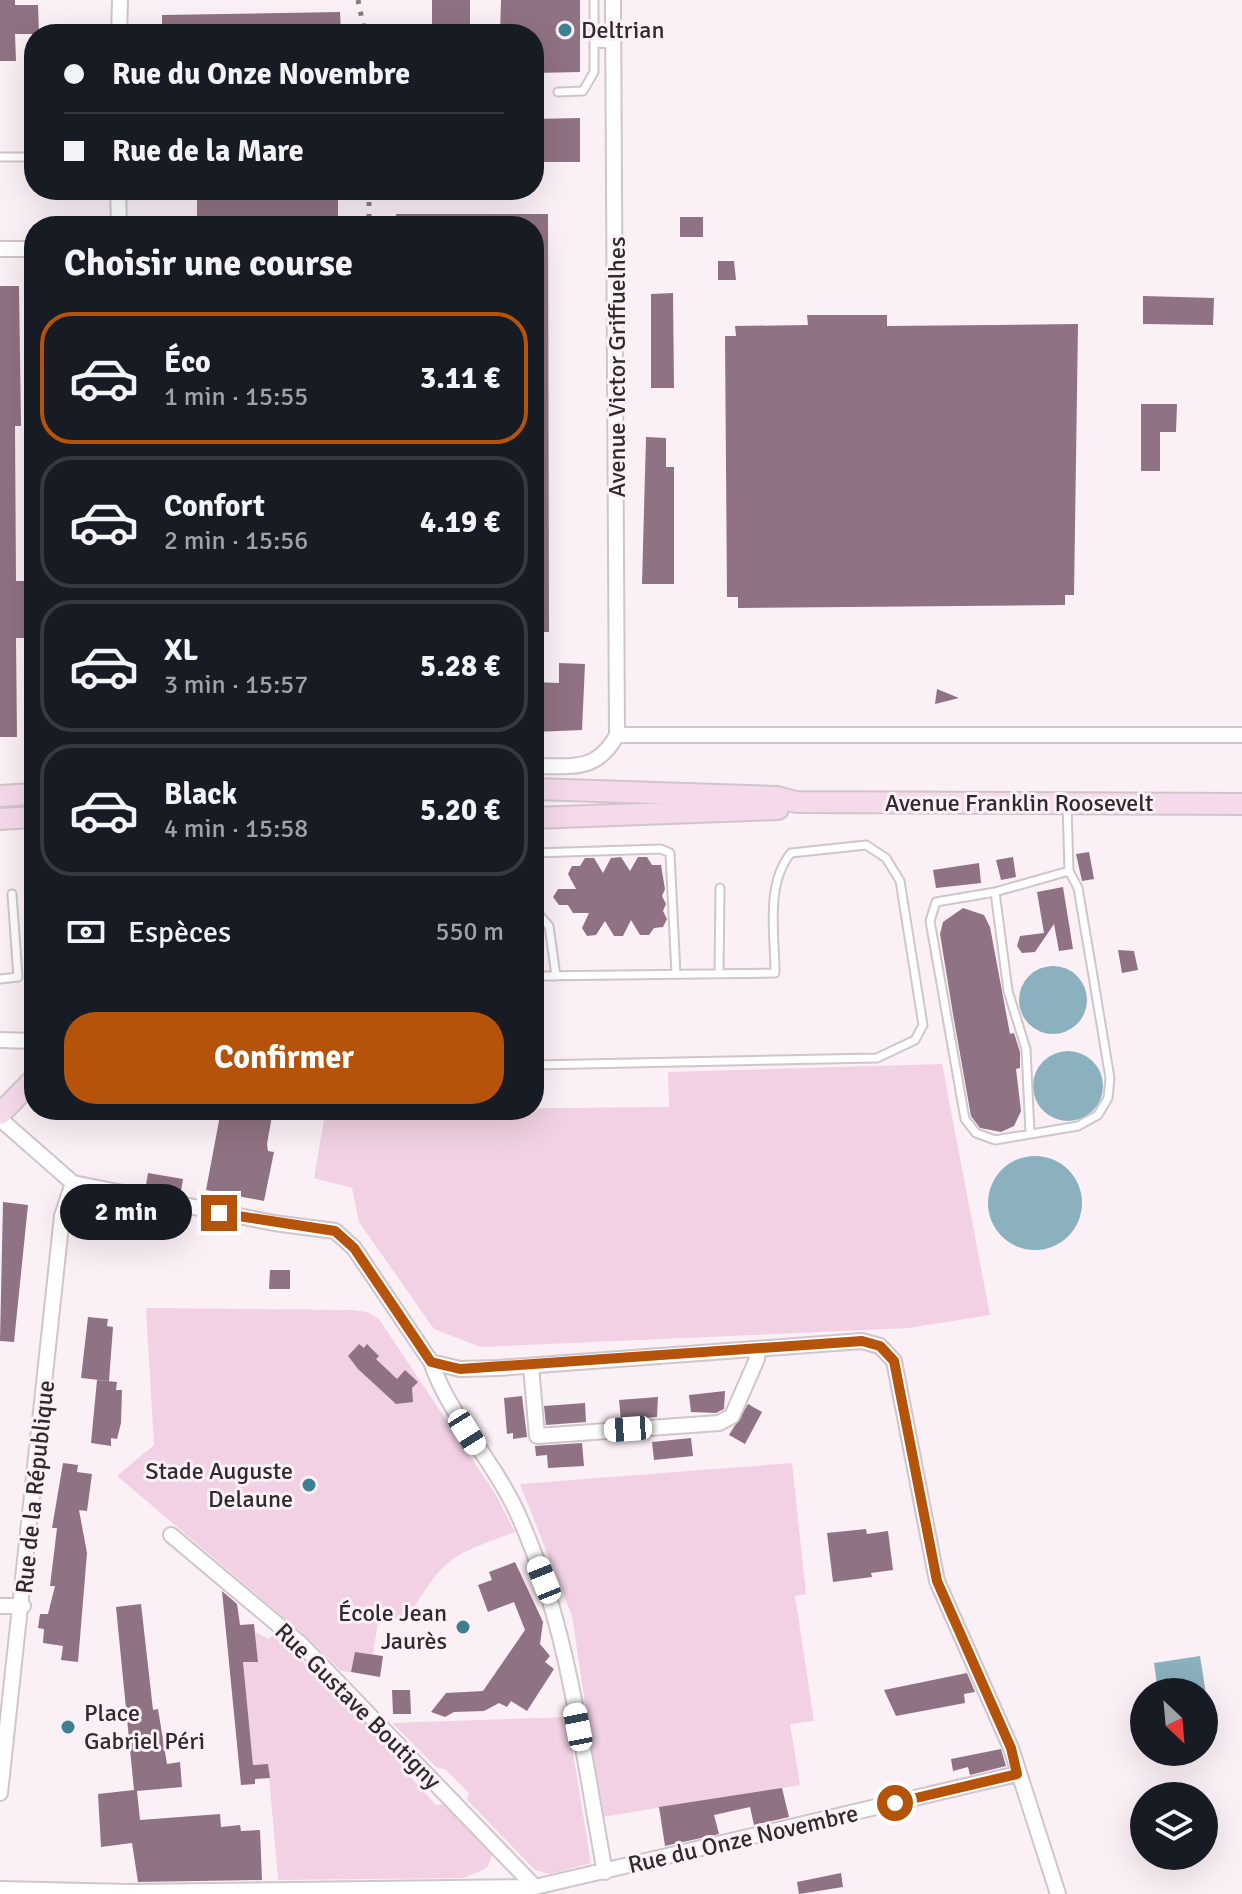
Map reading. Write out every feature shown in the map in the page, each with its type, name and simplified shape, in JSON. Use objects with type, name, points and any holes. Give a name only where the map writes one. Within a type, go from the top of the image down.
[{"type":"main road","name":"Avenue Franklin Roosevelt","points":[[544,789],[777,797],[796,802],[1242,804]]},
{"type":"main road","points":[[0,796],[24,795]]},
{"type":"main road","name":"Avenue Franklin Roosevelt","points":[[544,818],[777,809],[796,802]]},
{"type":"main road","points":[[0,819],[24,818]]},
{"type":"main road","points":[[0,1117],[24,1090]]},
{"type":"street","points":[[119,24],[120,0]]},
{"type":"street","name":"Avenue Victor Griffuelhes","points":[[613,0],[616,44],[617,735]]},
{"type":"street","points":[[0,249],[24,249]]},
{"type":"street","points":[[544,766],[579,766],[606,756],[617,735],[1242,735]]},
{"type":"street","points":[[0,1040],[24,1041]]},
{"type":"street","points":[[0,1117],[73,1183],[138,1198],[335,1231],[354,1248],[431,1362],[441,1391],[515,1508],[553,1604],[605,1872]]},
{"type":"street","name":"Rue de la République","points":[[0,1793],[23,1606],[62,1216],[73,1183]]},
{"type":"street","points":[[431,1362],[460,1369],[862,1341],[880,1346],[894,1361],[937,1581],[1011,1748],[1058,1894]]},
{"type":"street","points":[[531,1366],[537,1436],[719,1423],[732,1416],[757,1359],[758,1349]]},
{"type":"street","name":"Rue Gustave Boutigny","points":[[171,1535],[301,1644],[535,1887]]},
{"type":"street","points":[[0,1606],[23,1606]]},
{"type":"street","name":"Rue du Onze Novembre","points":[[0,1889],[130,1893],[564,1888],[605,1872],[1017,1774]]},
{"type":"lane","points":[[558,92],[583,91],[594,72],[594,0]]},
{"type":"lane","points":[[594,43],[616,44]]},
{"type":"lane","points":[[0,157],[24,157]]},
{"type":"lane","points":[[1067,803],[1069,871],[1078,888],[1110,1078],[1108,1098],[1098,1115],[1078,1126],[995,1140],[976,1133],[965,1119],[930,921],[936,902],[995,892],[1069,871]]},
{"type":"lane","points":[[544,976],[775,973],[775,887],[781,866],[791,853],[866,845],[886,858],[900,881],[923,1025],[915,1040],[877,1058],[544,1065]]},
{"type":"lane","points":[[544,853],[661,849],[670,853],[676,974]]},
{"type":"lane","points":[[719,974],[720,888]]},
{"type":"lane","points":[[995,892],[1008,991],[1026,1049],[1030,1133]]},
{"type":"lane","points":[[0,979],[18,977],[12,894]]},
{"type":"lane","points":[[544,920],[549,926],[556,976]]},
{"type":"shaded area","points":[[942,1064],[990,1315],[909,1328],[480,1347],[434,1329],[359,1222],[352,1188],[314,1178],[324,1120],[544,1120],[544,1108],[669,1107],[668,1072]]},
{"type":"shaded area","name":"Stade Auguste Delaune","points":[[146,1308],[351,1310],[367,1312],[379,1319],[496,1495],[515,1532],[474,1548],[449,1562],[430,1583],[406,1620],[375,1615],[374,1622],[378,1622],[373,1654],[355,1652],[351,1672],[341,1671],[306,1636],[117,1476],[154,1445]]},
{"type":"shaded area","points":[[792,1463],[806,1594],[795,1596],[814,1721],[790,1724],[800,1785],[602,1817],[572,1616],[520,1484]]},
{"type":"shaded area","points":[[255,1632],[269,1639],[274,1633],[408,1765],[406,1772],[436,1805],[445,1804],[493,1853],[487,1868],[464,1878],[278,1880],[268,1764],[253,1765],[243,1662],[258,1662]]},
{"type":"shaded area","points":[[567,1717],[591,1863],[550,1874],[535,1870],[467,1800],[469,1793],[445,1769],[437,1768],[392,1723]]},
{"type":"water","points":[[1053,966],[1077,976],[1087,1000],[1077,1024],[1053,1034],[1029,1024],[1019,1000],[1029,976]]},
{"type":"water","points":[[1068,1051],[1087,1057],[1097,1067],[1103,1086],[1097,1105],[1087,1115],[1068,1121],[1049,1115],[1039,1105],[1033,1086],[1039,1067],[1049,1057]]},
{"type":"water","points":[[1035,1156],[1053,1160],[1068,1170],[1078,1185],[1082,1203],[1078,1221],[1068,1236],[1053,1246],[1035,1250],[1017,1246],[1002,1236],[992,1221],[988,1203],[992,1185],[1002,1170],[1017,1160]]},
{"type":"water","points":[[1200,1656],[1203,1678],[1156,1678],[1154,1663]]},
{"type":"building","points":[[0,0],[15,0],[15,5],[38,5],[39,24],[24,24],[24,34],[15,34],[16,61],[0,61]]},
{"type":"building","points":[[432,0],[470,0],[470,24],[432,24]]},
{"type":"building","points":[[501,0],[580,0],[580,72],[544,73],[544,24],[500,24]]},
{"type":"building","points":[[340,12],[341,24],[162,24],[162,15]]},
{"type":"building","points":[[580,118],[580,162],[544,162],[544,119]]},
{"type":"building","points":[[197,200],[338,200],[338,216],[197,216]]},
{"type":"building","points":[[548,214],[549,632],[544,632],[544,216],[396,216]]},
{"type":"building","points":[[680,217],[703,217],[703,237],[680,237]]},
{"type":"building","points":[[718,261],[734,261],[736,280],[718,280]]},
{"type":"building","points":[[0,286],[19,286],[21,426],[15,426],[16,581],[24,581],[24,638],[16,638],[17,737],[0,737]]},
{"type":"building","points":[[673,293],[674,388],[651,388],[651,294]]},
{"type":"building","points":[[1143,296],[1214,298],[1213,325],[1143,324]]},
{"type":"building","points":[[807,315],[887,315],[887,326],[1078,324],[1074,595],[1065,595],[1065,605],[738,608],[738,597],[727,597],[725,336],[736,336],[735,326],[808,325]]},
{"type":"building","points":[[1141,404],[1177,404],[1176,432],[1160,432],[1160,471],[1141,471]]},
{"type":"building","points":[[646,437],[666,438],[666,467],[674,467],[674,584],[642,584]]},
{"type":"building","points":[[559,663],[585,664],[582,730],[544,732],[544,682],[559,683]]},
{"type":"building","points":[[937,689],[959,698],[935,704]]},
{"type":"building","points":[[1089,852],[1094,879],[1082,881],[1076,854]]},
{"type":"building","points":[[621,857],[630,871],[638,857],[647,857],[652,865],[661,865],[665,889],[662,896],[666,904],[663,911],[667,919],[663,927],[654,928],[649,935],[640,935],[631,920],[623,936],[614,936],[605,921],[596,935],[587,936],[582,928],[589,913],[573,913],[568,905],[559,905],[553,897],[558,889],[576,889],[568,874],[572,866],[580,866],[585,858],[594,858],[603,873],[611,858]]},
{"type":"building","points":[[1013,857],[1016,877],[1001,880],[996,860]]},
{"type":"building","points":[[979,863],[981,883],[936,888],[933,870]]},
{"type":"building","points":[[1063,887],[1073,949],[1059,951],[1054,924],[1035,952],[1022,953],[1017,946],[1020,936],[1044,933],[1037,892]]},
{"type":"building","points":[[963,908],[984,915],[990,927],[1010,1034],[1014,1033],[1020,1052],[1020,1068],[1016,1069],[1021,1111],[1014,1126],[1001,1132],[980,1128],[971,1116],[953,1014],[940,934],[943,922]]},
{"type":"building","points":[[1118,950],[1134,951],[1138,970],[1122,973]]},
{"type":"building","points":[[219,1120],[271,1120],[267,1144],[268,1151],[274,1152],[264,1201],[206,1190]]},
{"type":"building","points":[[148,1173],[183,1179],[181,1191],[146,1185]]},
{"type":"building","points":[[3,1202],[28,1205],[14,1342],[0,1341]]},
{"type":"building","points":[[270,1270],[290,1270],[290,1289],[269,1289]]},
{"type":"building","points":[[88,1317],[108,1319],[107,1326],[113,1327],[109,1381],[81,1378]]},
{"type":"building","points":[[359,1344],[364,1348],[367,1344],[379,1356],[376,1359],[397,1379],[405,1370],[418,1382],[412,1388],[413,1402],[396,1404],[358,1369],[348,1356]]},
{"type":"building","points":[[97,1380],[117,1382],[116,1390],[122,1390],[121,1423],[117,1439],[111,1438],[111,1446],[91,1443]]},
{"type":"building","points":[[725,1391],[724,1409],[716,1413],[691,1412],[689,1395]]},
{"type":"building","points":[[522,1396],[527,1437],[513,1439],[513,1433],[507,1434],[504,1398]]},
{"type":"building","points":[[658,1397],[657,1417],[621,1420],[619,1400]]},
{"type":"building","points":[[585,1403],[586,1422],[546,1425],[544,1406]]},
{"type":"building","points":[[748,1404],[762,1412],[745,1444],[729,1435]]},
{"type":"building","points":[[691,1438],[693,1456],[654,1460],[652,1442]]},
{"type":"building","points":[[582,1443],[584,1466],[548,1468],[547,1455],[536,1456],[535,1446]]},
{"type":"building","points":[[63,1463],[78,1465],[77,1472],[92,1474],[87,1511],[79,1510],[87,1553],[78,1662],[61,1660],[63,1646],[43,1643],[44,1629],[38,1628],[40,1614],[48,1614],[55,1586],[50,1586],[57,1528],[52,1528]]},
{"type":"building","points":[[866,1529],[867,1534],[888,1531],[893,1570],[871,1573],[872,1577],[833,1582],[827,1533]]},
{"type":"building","points":[[515,1562],[543,1622],[540,1644],[550,1656],[545,1662],[554,1669],[527,1711],[511,1701],[507,1707],[499,1703],[484,1711],[454,1712],[445,1717],[431,1712],[446,1693],[483,1691],[525,1630],[514,1602],[488,1612],[478,1585],[492,1580],[489,1572]]},
{"type":"building","points":[[222,1591],[237,1604],[240,1625],[254,1624],[258,1662],[243,1662],[253,1765],[268,1764],[270,1778],[255,1779],[255,1784],[241,1785]]},
{"type":"building","points":[[141,1604],[153,1710],[158,1709],[167,1764],[180,1762],[182,1787],[137,1791],[140,1820],[220,1814],[221,1827],[240,1825],[241,1831],[260,1830],[262,1880],[138,1882],[132,1843],[101,1847],[98,1794],[134,1790],[116,1607]]},
{"type":"building","points":[[355,1652],[383,1656],[380,1677],[351,1672]]},
{"type":"building","points":[[967,1673],[975,1692],[964,1694],[965,1703],[896,1716],[884,1690]]},
{"type":"building","points":[[392,1690],[410,1690],[411,1714],[393,1714]]},
{"type":"building","points":[[1001,1749],[1006,1766],[970,1775],[968,1767],[953,1771],[951,1759]]},
{"type":"building","points":[[782,1788],[789,1817],[754,1825],[750,1807],[714,1815],[719,1834],[665,1846],[659,1807]]},
{"type":"building","points":[[841,1873],[843,1887],[799,1894],[797,1882]]},
{"type":"railway","points":[[358,0],[363,24]]},
{"type":"railway","points":[[369,200],[369,216]]},
{"type":"place","name":"Deltrian","points":[[565,30]]},
{"type":"place","name":"Stade Auguste Delaune","points":[[309,1485]]},
{"type":"place","name":"École Jean Jaurès","points":[[463,1627]]},
{"type":"place","name":"Place Gabriel Péri","points":[[68,1727]]},
{"type":"route","points":[[219,1213],[335,1231],[354,1248],[431,1362],[460,1369],[862,1341],[880,1346],[894,1361],[900,1385],[910,1459],[937,1581],[1011,1748],[1017,1774],[895,1803]]}]
